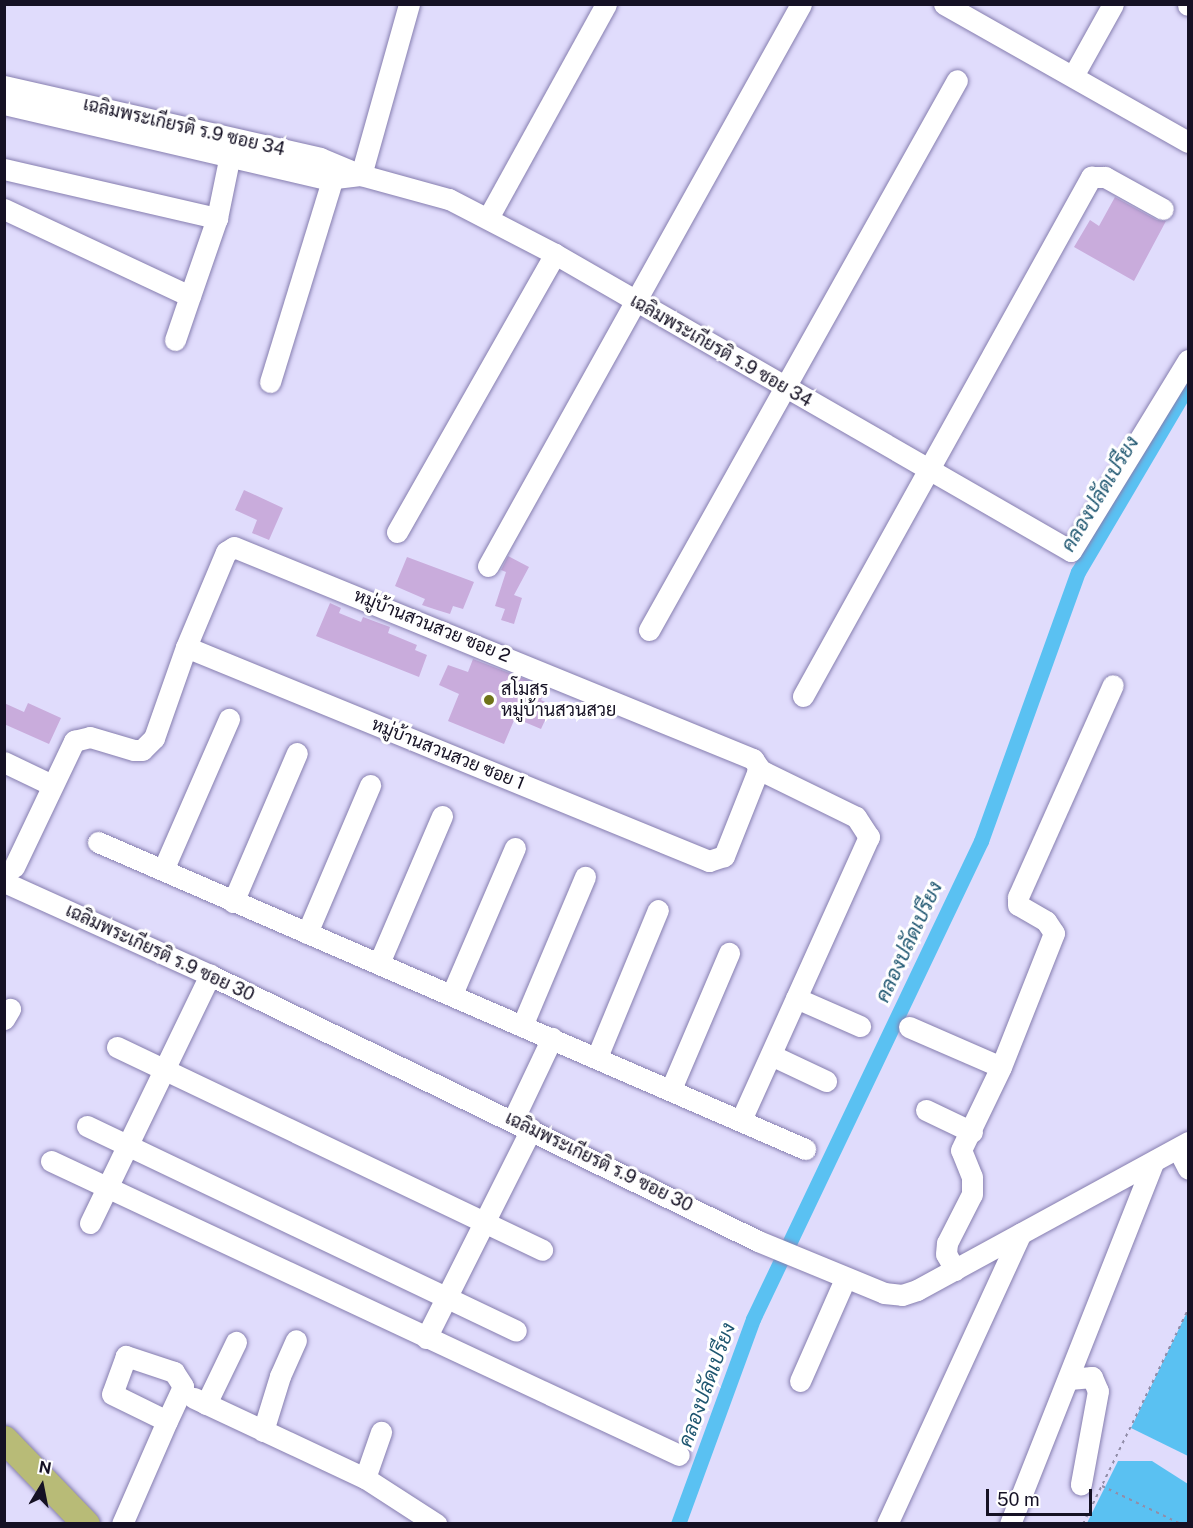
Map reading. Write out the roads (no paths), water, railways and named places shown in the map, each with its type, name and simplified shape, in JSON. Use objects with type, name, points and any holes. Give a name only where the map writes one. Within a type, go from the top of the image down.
[{"type":"main road","points":[[4,1439],[86,1524]]},
{"type":"street","points":[[361,175],[409,4]]},
{"type":"street","points":[[488,218],[606,4]]},
{"type":"street","points":[[488,566],[801,4]]},
{"type":"street","points":[[944,4],[1188,142]]},
{"type":"street","points":[[1073,76],[1113,4]]},
{"type":"street","points":[[649,630],[957,80]]},
{"type":"street","name":"เฉลิมพระเกียรติ ร.9 ซอย 34","points":[[4,86],[232,148],[335,172],[361,175],[449,199],[555,254],[928,472],[1071,551],[1188,360]]},
{"type":"street","name":"เฉลิมพระเกียรติ ร.9 ซอย 34","points":[[4,104],[232,148]]},
{"type":"street","points":[[175,340],[217,218],[232,148]]},
{"type":"street","points":[[4,169],[217,218]]},
{"type":"street","points":[[270,382],[335,172]]},
{"type":"street","points":[[803,696],[1091,177],[1105,177],[1163,209]]},
{"type":"street","points":[[4,209],[190,296]]},
{"type":"street","points":[[397,532],[555,254]]},
{"type":"street","name":"หมู่บ้านสวนสวย ซอย 2","points":[[186,647],[226,552],[234,547],[244,549],[753,759],[757,772]]},
{"type":"street","points":[[9,874],[52,784],[78,738],[90,737],[134,750],[148,745],[186,647]]},
{"type":"street","name":"หมู่บ้านสวนสวย ซอย 1","points":[[186,647],[709,861],[724,856],[757,772]]},
{"type":"street","points":[[955,1270],[946,1254],[947,1243],[972,1194],[972,1177],[962,1156],[1001,1067],[1054,933],[1046,921],[1023,911],[1018,905],[1018,897],[1113,685]]},
{"type":"street","points":[[163,870],[229,719]]},
{"type":"street","points":[[233,902],[297,753]]},
{"type":"street","points":[[4,762],[52,784]]},
{"type":"street","points":[[741,1120],[869,837],[856,817],[764,771],[757,772]]},
{"type":"street","points":[[308,933],[370,785]]},
{"type":"street","points":[[379,963],[442,816]]},
{"type":"street","points":[[98,842],[805,1149]]},
{"type":"street","points":[[452,994],[515,848]]},
{"type":"street","name":"เฉลิมพระเกียรติ ร.9 ซอย 30","points":[[9,874],[210,975],[758,1241],[846,1279],[902,1295],[955,1270],[1183,1145]]},
{"type":"street","points":[[522,1026],[585,877]]},
{"type":"street","points":[[597,1057],[658,910]]},
{"type":"street","points":[[671,1089],[729,953]]},
{"type":"street","points":[[90,1224],[210,975]]},
{"type":"street","points":[[796,998],[860,1026]]},
{"type":"street","points":[[909,1027],[1001,1067]]},
{"type":"street","points":[[426,1338],[484,1222],[522,1125],[552,1038]]},
{"type":"street","points":[[117,1047],[542,1250]]},
{"type":"street","points":[[771,1055],[826,1081]]},
{"type":"street","points":[[926,1110],[972,1132]]},
{"type":"street","points":[[87,1126],[516,1331]]},
{"type":"street","points":[[1183,1145],[1188,1169]]},
{"type":"street","points":[[51,1161],[679,1455]]},
{"type":"street","points":[[1010,1524],[1069,1380],[1153,1162]]},
{"type":"street","points":[[887,1524],[1021,1233]]},
{"type":"street","points":[[800,1381],[846,1279]]},
{"type":"street","points":[[263,1431],[280,1376],[296,1340]]},
{"type":"street","points":[[237,1342],[200,1401],[365,1478],[426,1522]]},
{"type":"street","points":[[1069,1380],[1092,1377],[1098,1391],[1091,1485]]},
{"type":"street","points":[[122,1524],[167,1421]]},
{"type":"street","points":[[365,1478],[381,1432]]},
{"type":"water","points":[[1188,1310],[1188,1456],[1131,1428]]},
{"type":"water","points":[[1118,1461],[1152,1461],[1188,1484],[1188,1523],[1087,1523]]},
{"type":"waterway","name":"คลองปลัดเปรียง","points":[[678,1524],[753,1319],[981,841],[1078,572],[1188,385]]},
{"type":"place","name":"สโมสร หมู่บ้านสวนสวย","points":[[489,700]]}]
